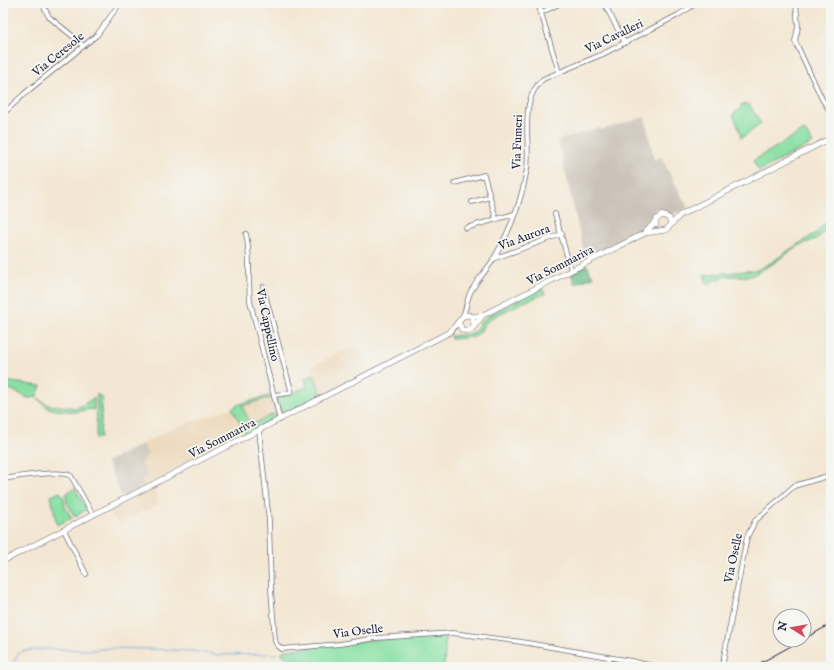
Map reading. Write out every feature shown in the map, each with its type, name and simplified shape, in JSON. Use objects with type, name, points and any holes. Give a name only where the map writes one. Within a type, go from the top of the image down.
[{"type":"main road","points":[[680,215],[660,216],[655,222],[657,227],[661,230],[668,229],[680,215],[831,138]]},
{"type":"main road","points":[[667,216],[671,220],[671,225]]},
{"type":"main road","name":"Via Sommariva","points":[[645,233],[655,222]]},
{"type":"main road","name":"Via Sommariva","points":[[471,317],[483,315],[645,233],[661,230]]},
{"type":"main road","name":"Via Sommariva","points":[[474,326],[483,315]]},
{"type":"main road","points":[[463,316],[471,317],[474,321],[474,326],[469,331],[460,328],[459,323],[463,316]]},
{"type":"main road","name":"Via Sommariva","points":[[3,562],[450,332],[459,323]]},
{"type":"main road","name":"Via Sommariva","points":[[450,332],[463,330]]},
{"type":"street","points":[[42,3],[48,17],[83,46]]},
{"type":"street","name":"Via Ceresole","points":[[3,114],[24,94],[97,35],[120,3]]},
{"type":"street","points":[[538,3],[559,72]]},
{"type":"street","points":[[540,13],[561,3]]},
{"type":"street","points":[[604,3],[625,43]]},
{"type":"street","name":"Via Cavalleri","points":[[559,72],[603,54],[625,43],[678,16],[697,3]]},
{"type":"street","points":[[796,3],[798,27],[795,41],[822,99],[831,113]]},
{"type":"street","name":"Via Fumeri","points":[[463,316],[471,292],[505,238],[524,183],[528,150],[528,104],[532,93],[536,85],[543,79],[559,72]]},
{"type":"street","points":[[454,183],[484,176],[496,219]]},
{"type":"street","points":[[472,202],[490,197]]},
{"type":"street","points":[[466,228],[514,214]]},
{"type":"street","points":[[555,214],[562,234],[571,270]]},
{"type":"street","name":"Via Cappellino","points":[[246,234],[248,245],[250,301],[280,420]]},
{"type":"street","name":"Via Aurora","points":[[493,259],[562,234]]},
{"type":"street","points":[[263,287],[291,390],[287,393],[274,395]]},
{"type":"street","points":[[466,310],[471,317]]},
{"type":"street","name":"Via Oselle","points":[[259,430],[268,521],[275,641],[282,649],[340,644],[376,638],[453,633],[497,638],[631,661],[656,667]]},
{"type":"street","points":[[3,479],[57,473],[68,474],[71,476],[93,515]]},
{"type":"street","name":"Via Oselle","points":[[722,667],[747,537],[750,529],[755,521],[794,486],[831,475]]},
{"type":"street","points":[[64,530],[86,574]]},
{"type":"street","points":[[608,667],[609,658]]},
{"type":"shaded area","points":[[645,117],[654,160],[661,157],[688,208],[670,215],[659,208],[654,211],[655,217],[653,223],[649,227],[586,260],[558,141],[599,127],[600,130]]},
{"type":"shaded area","points":[[358,345],[372,369],[322,395],[311,366]]},
{"type":"shaded area","points":[[265,399],[273,399],[276,413],[251,425],[241,406]]},
{"type":"shaded area","points":[[232,408],[246,434],[144,486],[141,480],[147,477],[142,464],[148,454],[142,444],[169,430]]},
{"type":"shaded area","points":[[142,444],[148,454],[142,464],[147,477],[141,480],[144,486],[122,498],[107,462]]},
{"type":"shaded area","points":[[154,488],[158,504],[123,522],[117,522],[107,512]]},
{"type":"green space","points":[[749,104],[761,124],[741,138],[741,134],[733,114],[741,109],[741,105]]},
{"type":"green space","points":[[804,130],[813,143],[759,171],[753,161]]},
{"type":"green space","points":[[831,217],[831,226],[816,239],[798,246],[774,263],[751,276],[728,276],[714,280],[708,285],[704,275],[757,270],[772,262],[816,233]]},
{"type":"green space","points":[[587,265],[593,277],[575,284],[571,273]]},
{"type":"green space","points":[[542,288],[545,294],[493,317],[485,323],[480,332],[474,337],[451,339],[450,336],[469,334],[475,331],[487,316]]},
{"type":"green space","points":[[314,375],[322,395],[281,415],[276,397],[287,395],[307,387],[305,378]]},
{"type":"green space","points":[[3,381],[41,386],[36,397],[28,398],[10,389],[3,392]]},
{"type":"green space","points":[[97,394],[102,398],[100,438],[96,439]]},
{"type":"green space","points":[[272,395],[273,399],[265,399],[242,406],[251,425],[276,413],[277,418],[246,434],[232,408],[240,404]]},
{"type":"green space","points":[[36,397],[49,405],[77,408],[94,398],[94,410],[91,409],[75,412],[48,408]]},
{"type":"green space","points":[[75,488],[87,509],[75,517],[67,503],[66,494]]},
{"type":"green space","points":[[60,492],[64,498],[65,507],[72,518],[57,525],[51,496]]},
{"type":"green space","points":[[446,635],[444,667],[339,667],[290,658],[281,653],[283,651],[294,649],[377,639]]},
{"type":"waterway","points":[[8,667],[12,665],[18,654],[23,651],[49,649],[92,650],[113,648],[191,651],[220,655],[277,654]]},
{"type":"waterway","points":[[282,655],[292,662],[330,667]]},
{"type":"railway","points":[[812,635],[831,624]]},
{"type":"railway","points":[[753,667],[787,648]]}]
